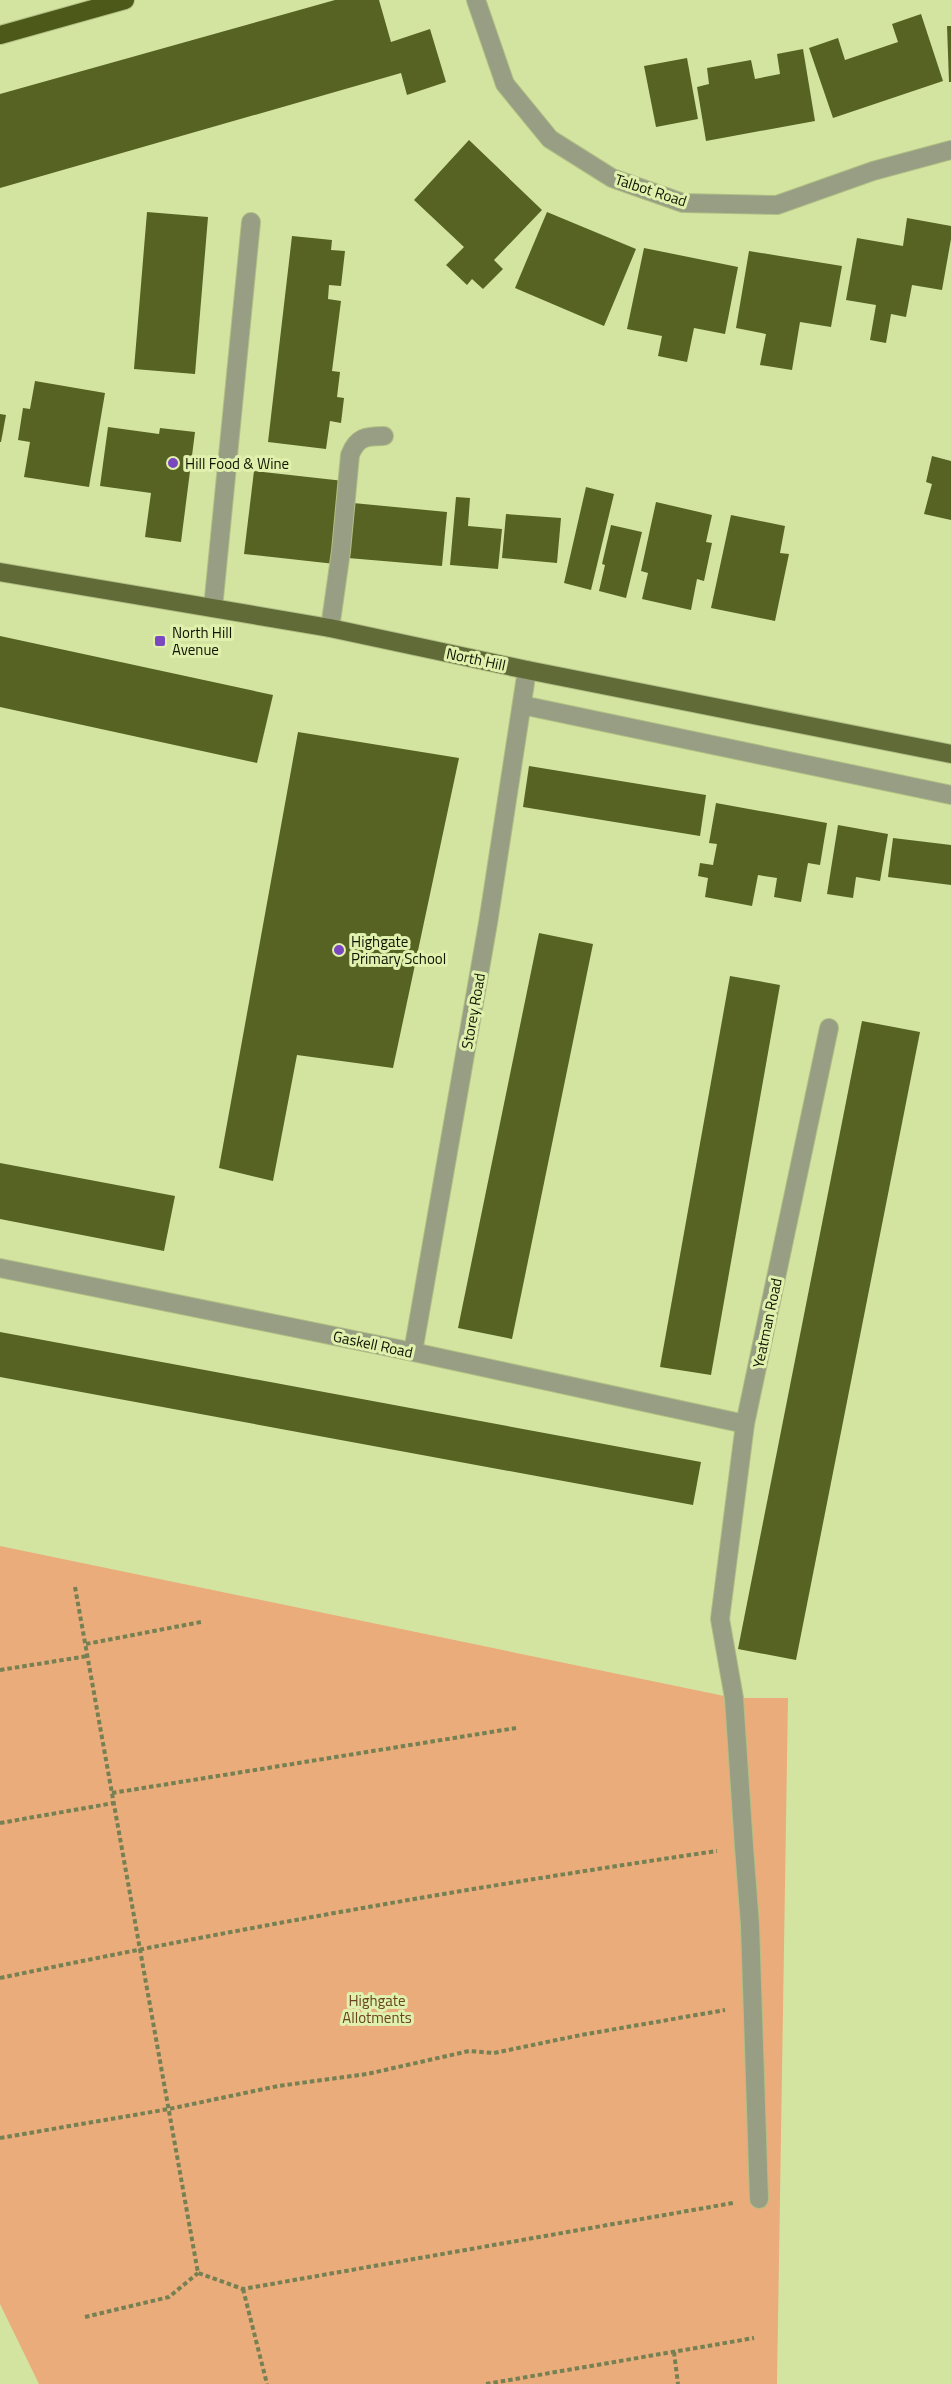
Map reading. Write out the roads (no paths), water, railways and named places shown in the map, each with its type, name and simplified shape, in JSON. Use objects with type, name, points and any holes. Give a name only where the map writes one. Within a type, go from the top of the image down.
[{"type":"highway","points":[[0,35],[125,0]]},
{"type":"main road","name":"North Hill","points":[[0,572],[330,628],[951,754]]},
{"type":"street","name":"Talbot Road","points":[[476,0],[505,84],[550,139],[612,178],[683,203],[777,205],[873,171],[951,150]]},
{"type":"street","points":[[213,608],[251,222]]},
{"type":"street","points":[[330,628],[341,551],[350,455],[355,443],[366,436],[384,436]]},
{"type":"street","name":"Storey Road","points":[[413,1352],[488,923],[527,669]]},
{"type":"street","points":[[522,705],[951,795]]},
{"type":"street","name":"Yeatman Road","points":[[759,2199],[753,2006],[734,1698],[720,1619],[745,1424],[829,1028]]},
{"type":"street","name":"Gaskell Road","points":[[0,1268],[413,1352],[745,1424]]},
{"type":"place","name":"Hill Food & Wine","points":[[173,463]]},
{"type":"place","name":"North Hill Avenue","points":[[160,641]]},
{"type":"place","name":"Highgate Primary School","points":[[339,950]]},
{"type":"park label","name":"Highgate Allotments","points":[[377,2008]]}]
